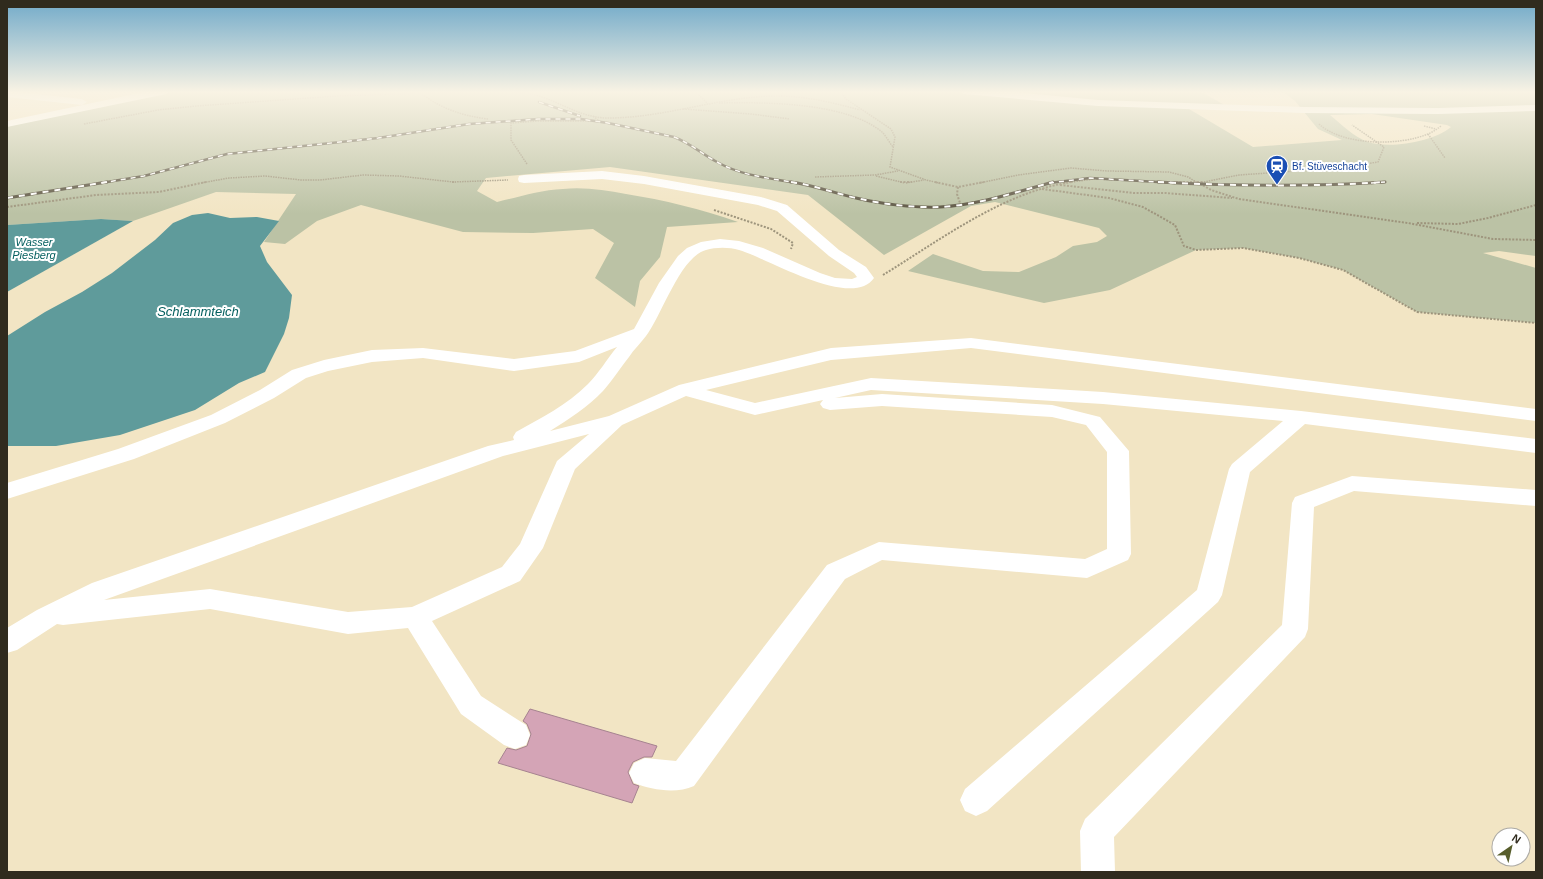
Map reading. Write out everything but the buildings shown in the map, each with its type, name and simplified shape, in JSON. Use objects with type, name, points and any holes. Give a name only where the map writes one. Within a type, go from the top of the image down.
[{"type":"street","points":[[496,452],[559,417],[592,392],[621,353],[640,332],[678,264],[690,251],[701,246],[712,244],[730,245],[748,248],[820,279],[853,284],[866,278],[860,270],[834,254],[782,208],[761,201],[644,180],[602,175],[524,179]]},
{"type":"street","points":[[7,491],[126,454],[218,419],[267,394],[299,374],[324,366],[372,356],[423,353],[514,365],[543,362],[579,356],[640,332]]},
{"type":"street","points":[[7,642],[46,617],[101,590],[496,452],[616,420],[684,390],[831,354],[970,343],[1536,415]]},
{"type":"street","points":[[754,409],[871,384],[1103,398],[1302,417],[1536,446]]},
{"type":"street","points":[[645,773],[683,776],[836,572],[879,551],[1087,569],[1119,554],[1118,451],[1093,421],[1052,410],[882,400],[754,409],[684,390]]},
{"type":"street","points":[[976,800],[1209,595],[1240,469],[1302,417]]},
{"type":"street","points":[[46,617],[210,599],[348,623],[415,617],[511,574],[531,548],[565,466],[616,420]]},
{"type":"street","points":[[1098,872],[1096,831],[1295,629],[1303,503],[1352,483],[1536,498]]},
{"type":"street","points":[[415,617],[471,705],[515,735]]},
{"type":"path","points":[[7,207],[96,195],[159,192],[214,180],[265,176],[301,180],[320,180],[363,175],[399,176],[453,182],[484,182],[524,179],[527,162],[510,140],[509,132]]},
{"type":"path","points":[[882,132],[894,148]]},
{"type":"path","points":[[893,132],[895,137],[890,167],[926,180],[958,187],[1018,175],[1071,168],[1107,171],[1169,172],[1188,177],[1210,190],[1238,199]]},
{"type":"path","points":[[1333,132],[1347,138],[1376,140]]},
{"type":"path","points":[[866,278],[878,278],[984,213],[1040,189],[1056,184],[1094,180],[1198,183],[1239,175],[1340,168],[1378,162],[1384,147],[1363,132]]},
{"type":"path","points":[[1428,134],[1445,158]]},
{"type":"path","points":[[815,176],[875,175],[898,170]]},
{"type":"path","points":[[875,175],[906,183],[926,180]]},
{"type":"path","points":[[1056,184],[1134,193],[1165,193],[1238,199],[1408,223],[1493,239],[1536,240]]},
{"type":"path","points":[[958,187],[957,194],[960,203]]},
{"type":"path","points":[[1040,189],[1102,197],[1143,207],[1175,225],[1184,246],[1196,250],[1243,248],[1299,258],[1331,266],[1343,270],[1417,312],[1536,323]]},
{"type":"path","points":[[1408,223],[1458,224],[1488,218],[1536,204]]},
{"type":"path","points":[[711,209],[771,229],[793,242],[791,250]]},
{"type":"green space","points":[[7,132],[1228,132],[1253,147],[1342,140],[1325,132],[1351,132],[1368,142],[1388,145],[1411,143],[1434,137],[1443,132],[1536,132],[1536,256],[1499,251],[1483,253],[1536,268],[1536,323],[1417,312],[1343,270],[1299,258],[1243,248],[1196,250],[1110,290],[1044,303],[908,271],[933,254],[983,271],[1019,272],[1056,257],[1073,246],[1097,242],[1107,236],[1099,228],[995,202],[971,206],[884,255],[808,195],[610,167],[486,178],[477,191],[497,202],[538,192],[571,188],[594,189],[668,202],[738,222],[667,227],[660,257],[640,281],[635,307],[595,278],[614,243],[593,229],[533,233],[463,232],[361,205],[317,221],[285,244],[264,242],[296,194],[216,192],[133,221],[101,219],[7,225]]},
{"type":"water","name":"Schlammteich","points":[[208,213],[230,218],[257,217],[279,221],[260,246],[267,262],[292,295],[289,318],[284,334],[265,372],[239,383],[195,410],[120,435],[56,446],[7,446],[7,336],[112,273],[155,240],[173,223],[192,215]]},
{"type":"water","name":"Wasser Piesberg","points":[[101,219],[133,221],[7,292],[7,225]]},
{"type":"railway","points":[[101,183],[144,176],[227,154],[378,138],[417,132]]},
{"type":"railway","points":[[651,132],[674,137],[685,142],[726,167],[756,176],[797,183]]},
{"type":"railway","points":[[1050,183],[1090,178],[1158,182]]},
{"type":"railway","points":[[7,198],[107,182]]},
{"type":"railway","points":[[791,182],[876,202],[930,207],[969,204],[1050,183]]},
{"type":"railway","points":[[1158,182],[1272,185],[1328,185],[1385,182],[1371,183]]},
{"type":"railway","points":[[1158,182],[1175,183]]},
{"type":"place","name":"Bf. Stüveschacht","points":[[1277,186]]}]
